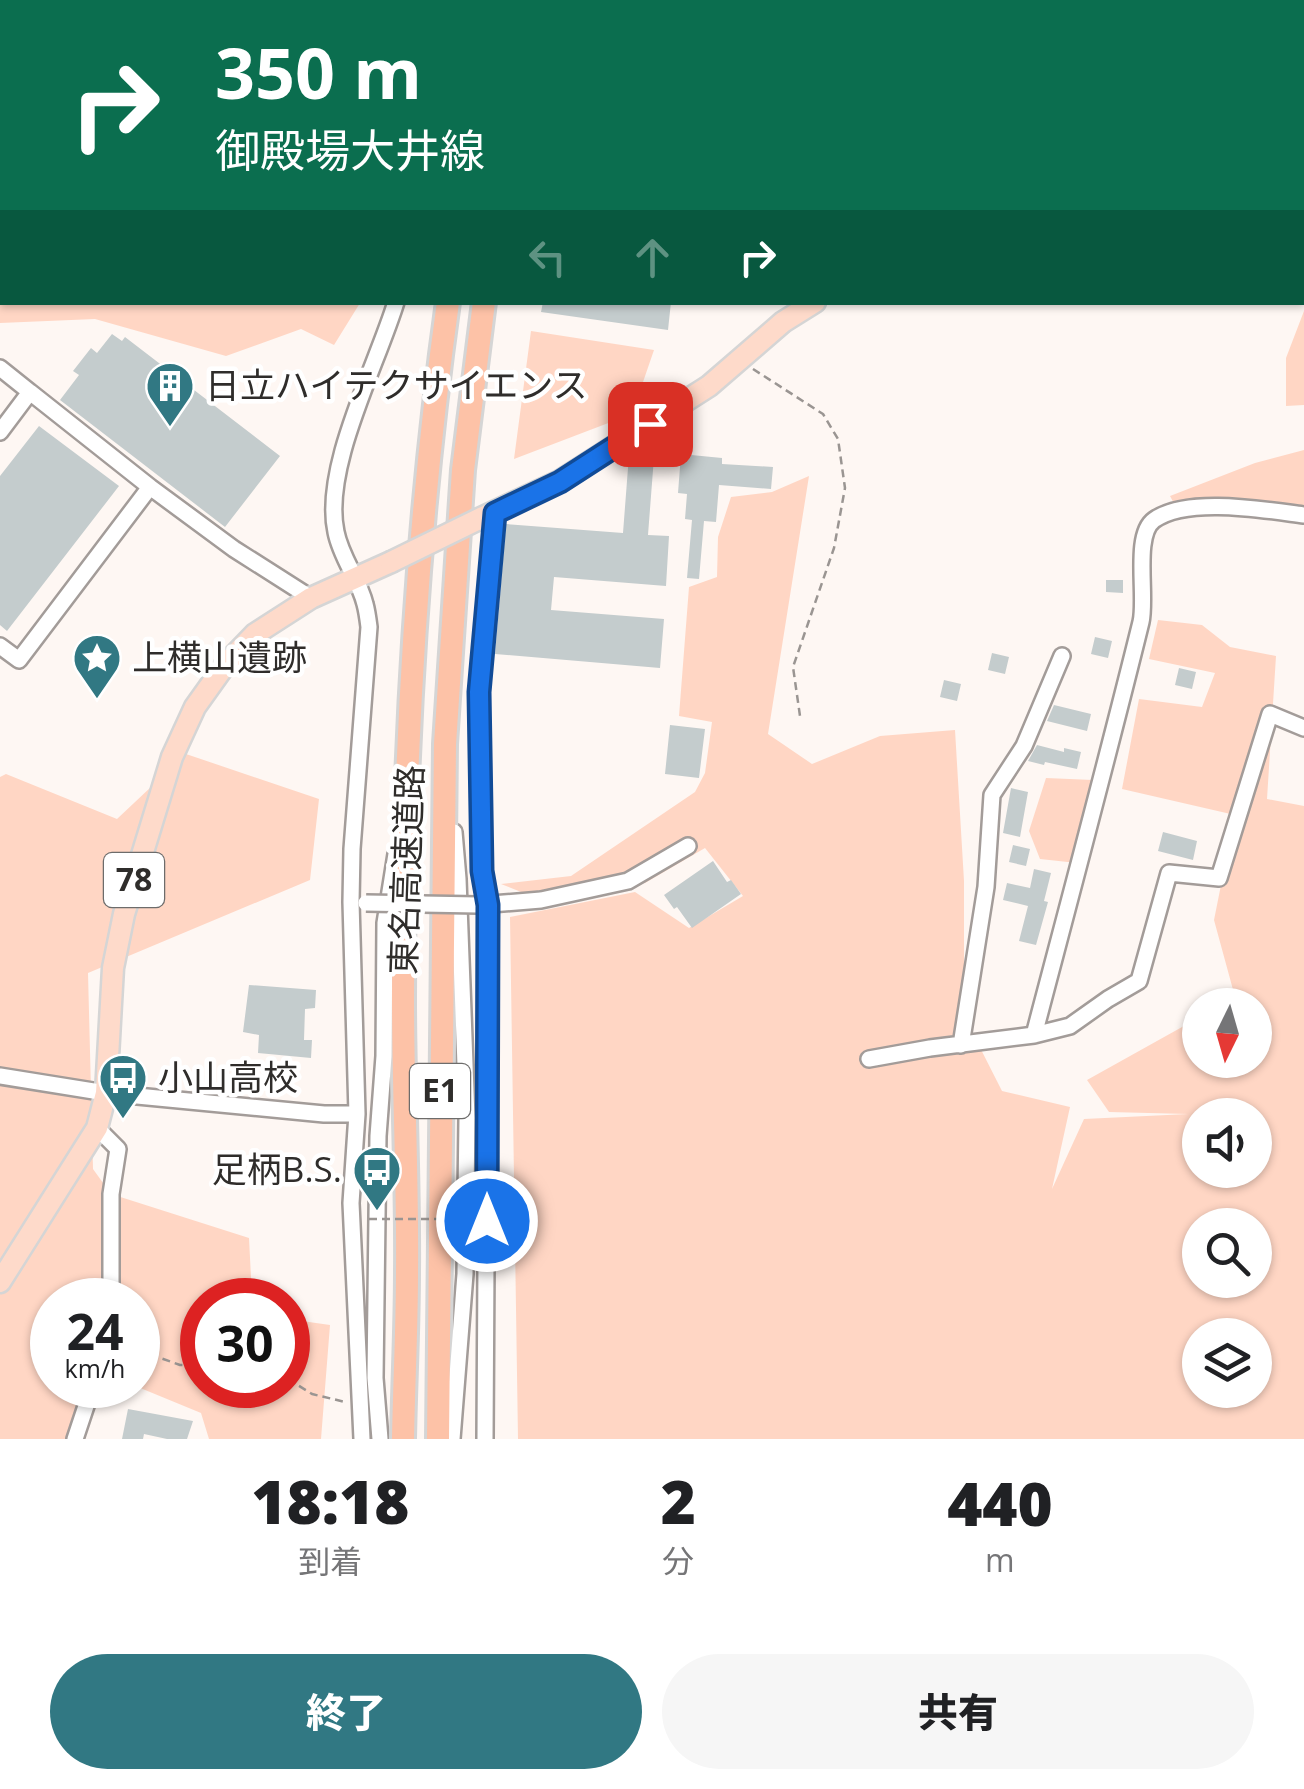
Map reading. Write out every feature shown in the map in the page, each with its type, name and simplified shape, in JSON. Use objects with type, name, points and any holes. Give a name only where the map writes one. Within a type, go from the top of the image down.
[{"type":"highway","name":"東名高速道路","points":[[403,1439],[407,1272],[403,982],[409,768],[426,492],[448,305]]},
{"type":"highway","name":"東名高速道路","points":[[438,1439],[445,744],[463,470],[484,305]]},
{"type":"main road","name":"78","points":[[0,1282],[97,1128],[106,1092],[113,968],[124,914],[172,756],[195,707],[225,665],[255,634],[311,598],[560,482],[710,386],[785,312]]},
{"type":"street","points":[[362,1439],[351,1203],[359,903],[352,849],[369,627],[365,602],[335,529],[335,490],[352,420],[395,305]]},
{"type":"street","points":[[0,368],[150,488],[311,598]]},
{"type":"street","points":[[0,432],[30,392]]},
{"type":"street","points":[[0,646],[19,660],[150,488]]},
{"type":"street","points":[[1034,1036],[1142,616],[1143,534],[1152,520],[1203,507],[1304,515]]},
{"type":"street","points":[[485,1439],[479,692],[488,516]]},
{"type":"street","points":[[961,1045],[986,887],[992,795],[1024,746],[1062,656]]},
{"type":"street","points":[[869,1059],[1034,1036],[1070,1026],[1108,998],[1140,981],[1170,872],[1219,878],[1270,714],[1304,728]]},
{"type":"street","points":[[445,744],[458,879],[466,1118],[465,1274],[452,1439]]},
{"type":"street","points":[[380,1439],[375,1378],[376,1232],[386,924],[409,768]]},
{"type":"street","points":[[359,903],[483,905],[541,900],[628,881],[688,846]]},
{"type":"street","points":[[0,1076],[106,1092],[356,1114]]},
{"type":"street","points":[[97,1128],[118,1149],[111,1194],[111,1278]]},
{"type":"street","points":[[75,1439],[85,1408]]},
{"type":"path","points":[[739,360],[823,414],[838,439],[846,488],[834,548],[794,667],[800,716]]},
{"type":"path","points":[[369,1218],[475,1219],[474,1234]]},
{"type":"path","points":[[310,1393],[361,1406]]},
{"type":"shaded area","points":[[0,305],[359,305],[334,345],[301,329],[226,356],[95,319],[0,323]]},
{"type":"shaded area","points":[[1304,311],[1304,405],[1286,406],[1286,358]]},
{"type":"shaded area","points":[[531,331],[654,350],[632,414],[514,459]]},
{"type":"shaded area","points":[[1304,450],[1304,519],[1178,511],[1170,496],[1255,463]]},
{"type":"shaded area","points":[[809,476],[768,734],[812,764],[880,736],[955,730],[964,881],[964,1016],[1002,1091],[1070,1107],[1052,1189],[1084,1119],[1182,1114],[1182,1188],[1272,1188],[1272,1098],[1182,1098],[1182,1114],[1109,1112],[1087,1080],[1182,1027],[1182,1078],[1272,1078],[1272,988],[1233,988],[1214,920],[1235,815],[1122,789],[1139,699],[1202,707],[1215,673],[1149,659],[1158,620],[1202,625],[1230,647],[1276,656],[1267,799],[1304,806],[1304,1439],[518,1439],[510,917],[635,892],[689,928],[743,896],[705,848],[645,883],[541,900],[501,884],[571,876],[695,792],[705,773],[712,722],[679,716],[689,587],[717,577],[718,537],[731,497],[772,492]]},
{"type":"shaded area","points":[[186,754],[319,799],[310,880],[88,973],[93,1169],[111,1194],[249,1238],[251,1278],[180,1278],[180,1404],[160,1396],[160,1278],[30,1278],[30,1408],[90,1408],[82,1439],[0,1439],[0,777],[6,774],[117,819]]},
{"type":"shaded area","points":[[1046,778],[1093,780],[1084,846],[1077,863],[1040,859],[1029,831]]},
{"type":"shaded area","points":[[310,1322],[330,1325],[321,1439],[209,1439],[201,1413],[189,1408],[310,1408]]},
{"type":"building","points":[[542,305],[671,305],[668,330],[541,312]]},
{"type":"building","name":"日立ハイテクサイエンス","points":[[112,334],[122,341],[125,337],[280,456],[225,527],[60,400],[79,375],[73,371],[91,348],[97,353]]},
{"type":"building","points":[[39,426],[119,486],[7,631],[0,625],[0,476]]},
{"type":"building","points":[[681,454],[722,458],[722,464],[773,467],[771,489],[719,485],[716,522],[704,521],[699,579],[687,578],[692,520],[685,519],[687,494],[678,493]]},
{"type":"building","points":[[629,455],[654,457],[648,535],[669,536],[666,586],[554,577],[551,610],[664,619],[660,668],[495,654],[506,524],[623,533]]},
{"type":"building","points":[[1106,580],[1123,580],[1123,593],[1106,592]]},
{"type":"building","points":[[1095,637],[1112,641],[1108,658],[1091,654]]},
{"type":"building","points":[[992,653],[1009,657],[1005,674],[988,670]]},
{"type":"building","points":[[1179,668],[1196,672],[1192,689],[1175,685]]},
{"type":"building","points":[[944,680],[961,684],[957,701],[940,697]]},
{"type":"building","points":[[1054,705],[1091,714],[1087,731],[1047,721]]},
{"type":"building","points":[[670,725],[705,729],[699,778],[665,774]]},
{"type":"building","points":[[1037,745],[1081,752],[1077,769],[1028,761]]},
{"type":"building","points":[[1011,788],[1028,792],[1020,837],[1003,833]]},
{"type":"building","points":[[1163,832],[1197,841],[1193,860],[1158,851]]},
{"type":"building","points":[[1013,845],[1030,849],[1026,866],[1009,862]]},
{"type":"building","points":[[713,861],[741,894],[692,928],[664,895]]},
{"type":"building","points":[[1034,869],[1051,873],[1036,945],[1019,941],[1028,906],[1003,900],[1007,883],[1030,888]]},
{"type":"building","points":[[249,985],[316,990],[315,1008],[305,1009],[304,1040],[312,1040],[311,1058],[258,1053],[259,1035],[243,1032]]},
{"type":"building","points":[[128,1409],[193,1421],[187,1439],[144,1434],[143,1439],[122,1439]]},
{"type":"place","name":"日立ハイテクサイエンス","points":[[170,428]]},
{"type":"place","name":"上横山遺跡","points":[[97,700]]},
{"type":"place","name":"小山高校","points":[[123,1120]]},
{"type":"place","name":"足柄B.S.","points":[[377,1212]]},
{"type":"route","points":[[487,1221],[488,905],[482,871],[479,692],[495,513],[560,482],[650,424]]}]
